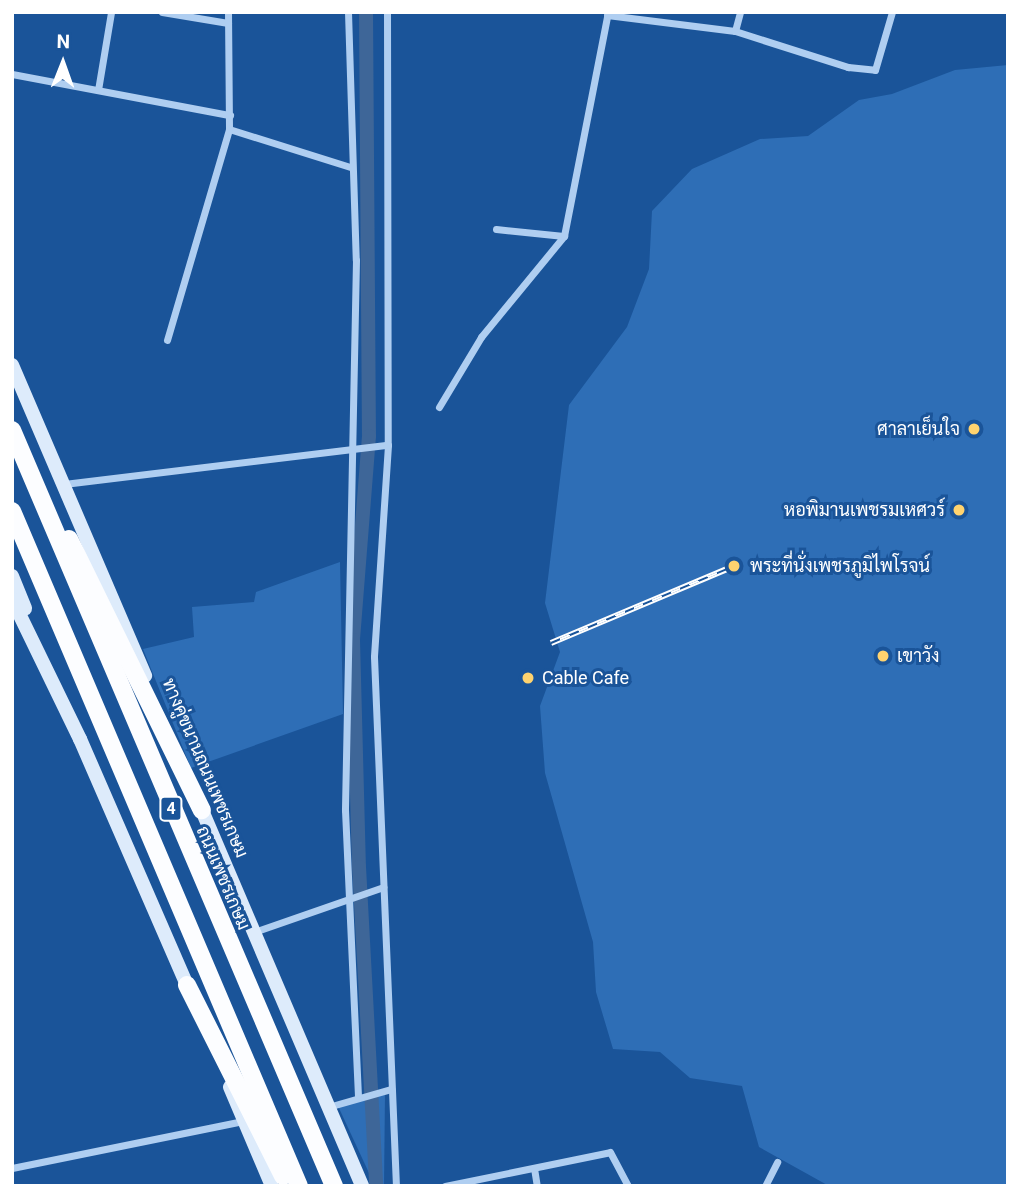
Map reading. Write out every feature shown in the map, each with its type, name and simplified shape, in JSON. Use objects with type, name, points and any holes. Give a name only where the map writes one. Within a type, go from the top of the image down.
[{"type":"highway","points":[[12,423],[202,810]]},
{"type":"highway","name":"ถนนเพชรเกษม","points":[[12,430],[334,1186]]},
{"type":"highway","name":"4","points":[[12,512],[299,1186]]},
{"type":"highway","points":[[187,985],[288,1186]]},
{"type":"main road","name":"ทางคู่ขนานถนนเพชรเกษม","points":[[12,365],[362,1186]]},
{"type":"main road","points":[[12,576],[272,1186]]},
{"type":"main road","points":[[12,599],[80,739]]},
{"type":"street","points":[[98,90],[111,12]]},
{"type":"street","points":[[162,12],[228,23]]},
{"type":"street","points":[[167,340],[229,129],[228,12]]},
{"type":"street","points":[[348,12],[350,167],[356,260],[345,810],[361,1097]]},
{"type":"street","points":[[387,12],[384,446],[374,657],[388,1089],[396,1186]]},
{"type":"street","points":[[735,31],[740,12]]},
{"type":"street","points":[[439,407],[481,337],[564,236],[608,14],[735,31],[848,67],[875,70],[892,12]]},
{"type":"street","points":[[12,74],[230,115]]},
{"type":"street","points":[[229,129],[350,167]]},
{"type":"street","points":[[496,229],[564,236]]},
{"type":"street","points":[[63,484],[384,446]]},
{"type":"street","points":[[254,932],[383,887]]},
{"type":"street","points":[[328,1107],[388,1089]]},
{"type":"street","points":[[12,1168],[244,1121]]},
{"type":"street","points":[[445,1186],[610,1152],[628,1186]]},
{"type":"street","points":[[765,1186],[777,1162]]},
{"type":"street","points":[[534,1168],[537,1186]]},
{"type":"shaded area","points":[[1008,65],[1008,1186],[829,1186],[759,1147],[742,1086],[690,1078],[660,1052],[613,1049],[596,992],[593,942],[545,773],[540,706],[560,652],[545,603],[569,405],[627,327],[649,269],[652,211],[692,169],[760,139],[808,136],[859,100],[892,94],[955,70]]},
{"type":"shaded area","points":[[340,562],[343,714],[191,768],[143,649],[194,637],[192,607],[254,602],[256,592]]},
{"type":"shaded area","points":[[385,1093],[384,1186],[375,1186],[338,1106]]},
{"type":"waterway","points":[[366,12],[369,436],[353,640],[359,867],[376,1186]]},
{"type":"railway","points":[[551,643],[734,566]]},
{"type":"place","name":"ศาลาเย็นใจ","points":[[974,429]]},
{"type":"place","name":"หอพิมานเพชรมเหศวร์","points":[[959,510]]},
{"type":"place","name":"พระที่นั่งเพชรภูมิไพโรจน์","points":[[734,566]]},
{"type":"place","name":"เขาวัง","points":[[883,656]]},
{"type":"place","name":"Cable Cafe","points":[[528,678]]}]
